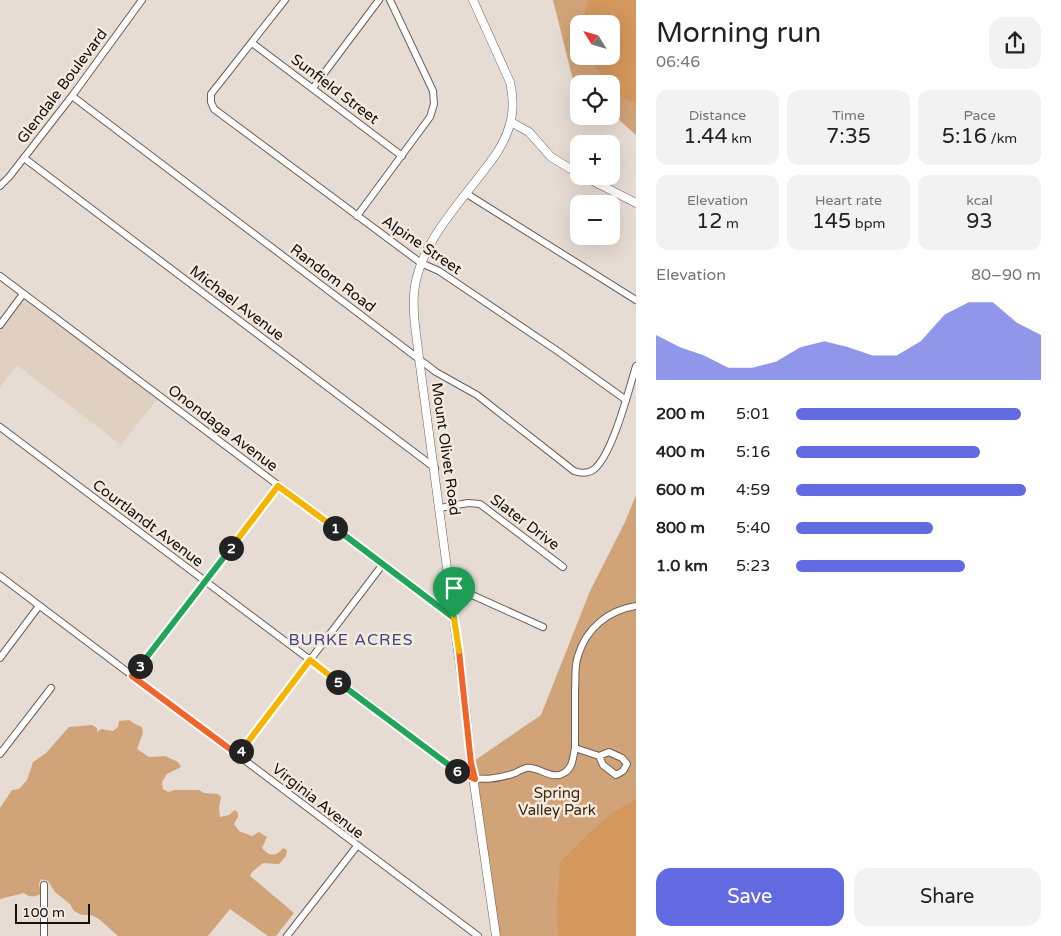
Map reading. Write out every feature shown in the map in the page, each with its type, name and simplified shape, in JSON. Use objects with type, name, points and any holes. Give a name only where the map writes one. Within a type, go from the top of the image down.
[{"type":"street","name":"Glendale Boulevard","points":[[0,186],[72,96],[142,0]]},
{"type":"street","points":[[252,43],[285,0]]},
{"type":"street","points":[[313,88],[379,0]]},
{"type":"street","points":[[357,216],[433,111],[434,97],[427,77],[390,0]]},
{"type":"street","name":"Mount Olivet Road","points":[[473,0],[510,82],[513,103],[511,122],[498,151],[432,240],[417,272],[413,300],[471,763],[475,779],[496,936]]},
{"type":"street","name":"Sunfield Street","points":[[252,43],[402,156]]},
{"type":"street","name":"Alpine Street","points":[[252,43],[211,94],[211,102],[214,109],[421,263],[439,272],[551,346],[626,400]]},
{"type":"street","name":"Random Road","points":[[72,96],[436,372],[477,395],[568,468],[583,473],[593,470],[604,454],[618,424],[626,400]]},
{"type":"street","points":[[511,122],[529,132],[551,157],[570,169]]},
{"type":"street","name":"Michael Avenue","points":[[24,158],[435,468]]},
{"type":"street","points":[[601,185],[636,203]]},
{"type":"street","points":[[466,194],[636,300]]},
{"type":"street","name":"Onondaga Avenue","points":[[0,276],[454,618]]},
{"type":"street","points":[[0,325],[24,294]]},
{"type":"street","points":[[626,400],[636,366]]},
{"type":"street","name":"Courtlandt Avenue","points":[[0,427],[462,774],[475,779]]},
{"type":"street","points":[[132,676],[278,486]]},
{"type":"street","name":"Slater Drive","points":[[440,508],[468,503],[480,504],[563,567]]},
{"type":"street","points":[[238,755],[383,564]]},
{"type":"street","name":"Virginia Avenue","points":[[0,576],[478,936]]},
{"type":"street","points":[[450,584],[543,627]]},
{"type":"street","points":[[0,658],[39,606]]},
{"type":"street","points":[[475,779],[508,775],[526,768],[551,775],[560,775],[568,770],[571,765],[574,748],[576,672],[577,656],[580,648],[590,632],[603,619],[617,610],[636,606]]},
{"type":"street","points":[[0,754],[51,688]]},
{"type":"street","points":[[574,748],[599,756]]},
{"type":"street","points":[[288,936],[357,846]]},
{"type":"street","points":[[44,885],[44,936]]},
{"type":"shaded area","points":[[588,0],[636,0],[636,104],[620,95],[620,75],[602,75],[595,65],[620,65],[620,15],[584,15]]},
{"type":"shaded area","points":[[25,298],[158,398],[121,445],[17,365],[0,387],[0,331]]},
{"type":"shaded area","points":[[636,799],[636,936],[558,936],[557,907],[560,862],[612,813]]},
{"type":"green space","points":[[553,0],[636,0],[636,135],[620,121],[620,75],[572,75]]},
{"type":"green space","name":"Spring Valley Park","points":[[636,495],[636,936],[496,936],[471,763],[541,715],[590,591],[625,522]]},
{"type":"green space","points":[[129,720],[142,727],[143,733],[137,749],[149,757],[165,756],[178,762],[181,767],[167,774],[162,782],[163,789],[168,792],[175,790],[199,790],[204,793],[218,794],[221,797],[220,817],[229,815],[235,810],[238,813],[238,817],[234,824],[239,831],[252,836],[259,832],[267,837],[262,848],[267,853],[275,855],[283,848],[287,850],[286,856],[279,864],[263,863],[250,876],[294,913],[276,936],[268,936],[230,909],[208,936],[118,936],[99,919],[74,911],[70,904],[55,892],[48,881],[41,879],[39,884],[41,894],[37,896],[28,896],[24,893],[0,899],[0,808],[12,790],[19,789],[27,780],[33,762],[46,753],[69,727],[92,725],[97,728],[97,732],[101,729],[113,731],[118,727],[119,721]]},
{"type":"district","name":"BURKE ACRES","points":[[351,639]]},
{"type":"route","points":[[278,486],[454,618],[471,763],[475,779],[462,774],[310,660],[238,755],[132,676],[278,486]]}]
